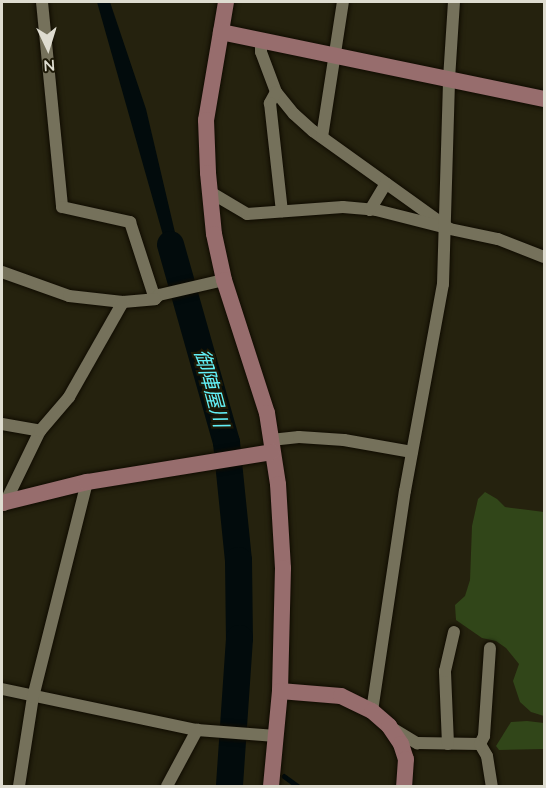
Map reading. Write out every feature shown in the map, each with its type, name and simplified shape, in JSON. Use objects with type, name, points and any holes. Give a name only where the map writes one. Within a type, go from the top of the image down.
[{"type":"street","points":[[42,2],[62,207],[130,222],[157,297]]},
{"type":"street","points":[[226,2],[206,120],[210,192],[219,282],[264,402],[267,449],[284,568],[280,691],[268,736],[271,786]]},
{"type":"street","points":[[322,137],[342,2]]},
{"type":"street","points":[[372,711],[412,452],[443,284],[443,225],[454,2]]},
{"type":"street","points":[[221,32],[544,99]]},
{"type":"street","points":[[261,40],[261,52],[276,92],[294,114],[322,137],[450,229],[498,239],[544,256]]},
{"type":"street","points":[[276,92],[270,103],[282,211]]},
{"type":"street","points":[[370,210],[386,183]]},
{"type":"street","points":[[210,192],[244,213],[332,206],[370,210],[443,225]]},
{"type":"street","points":[[2,272],[69,296],[123,302],[157,297],[219,282]]},
{"type":"street","points":[[3,504],[40,431],[69,397],[123,302]]},
{"type":"street","points":[[2,424],[40,431]]},
{"type":"street","points":[[3,504],[87,482],[204,463],[267,449],[299,437],[344,440],[412,452]]},
{"type":"street","points":[[19,786],[33,697],[87,482]]},
{"type":"street","points":[[448,744],[445,670],[454,632]]},
{"type":"street","points":[[480,744],[484,736],[490,648]]},
{"type":"street","points":[[2,689],[203,731],[268,736]]},
{"type":"street","points":[[280,691],[341,696],[372,711],[412,741],[480,744]]},
{"type":"street","points":[[389,726],[404,752],[404,786]]},
{"type":"street","points":[[167,786],[203,731]]},
{"type":"street","points":[[480,744],[487,756],[492,786]]},
{"type":"green space","points":[[485,492],[505,507],[544,512],[544,716],[531,712],[520,702],[513,681],[519,664],[506,648],[496,641],[482,638],[456,620],[455,605],[465,596],[470,580],[472,526],[478,499]]},
{"type":"green space","points":[[511,722],[544,723],[544,749],[499,750],[496,746]]},
{"type":"shaded area","points":[[97,2],[110,2],[146,109],[185,275],[176,281]]},
{"type":"waterway","name":"御陣屋川","points":[[170,244],[226,442],[238,560],[239,638],[229,786]]},
{"type":"waterway","points":[[284,776],[298,786]]}]
